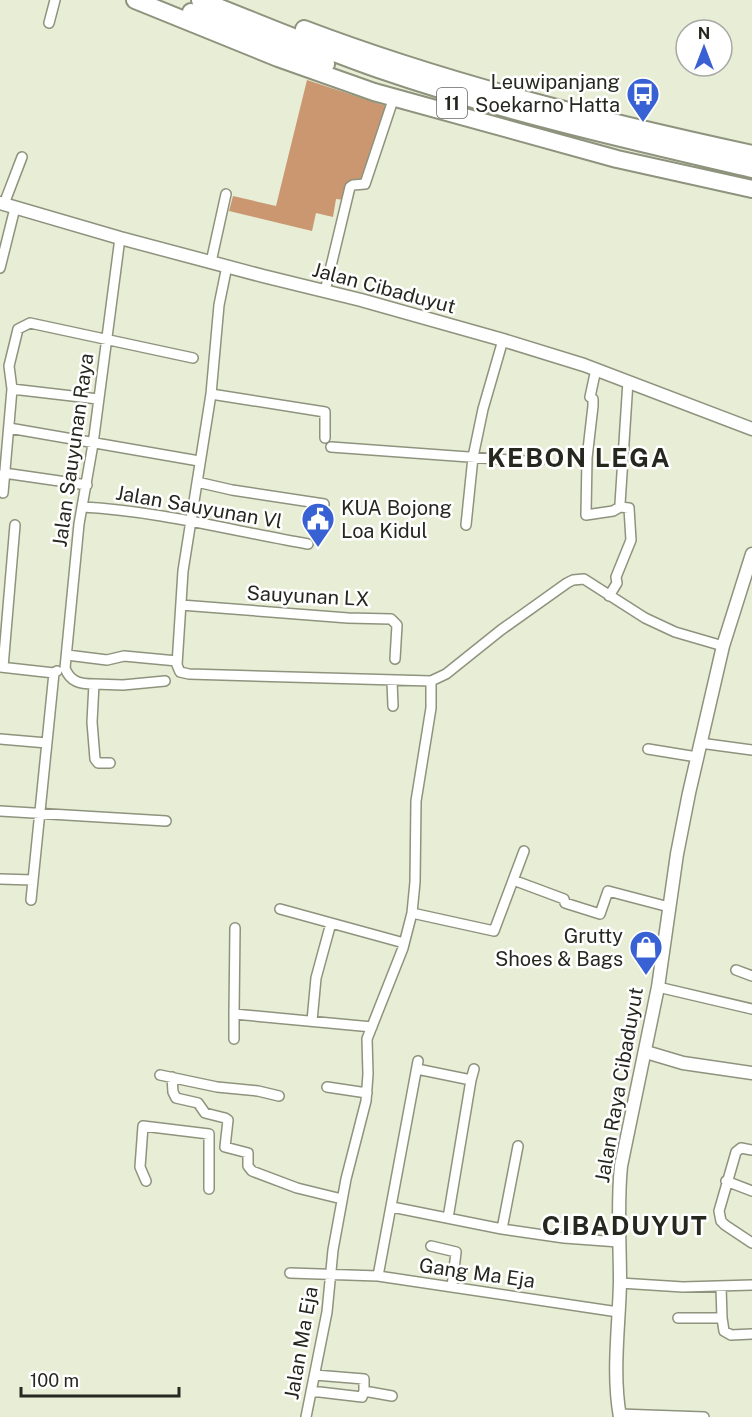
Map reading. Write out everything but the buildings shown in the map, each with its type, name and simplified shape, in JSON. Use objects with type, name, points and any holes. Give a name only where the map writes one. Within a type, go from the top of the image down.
[{"type":"highway","name":"11","points":[[135,0],[278,58],[374,92],[617,159],[752,189]]},
{"type":"highway","name":"11","points":[[161,0],[377,82],[605,147],[752,180]]},
{"type":"highway","name":"11","points":[[200,0],[379,69],[608,136],[752,169]]},
{"type":"highway","name":"11","points":[[227,0],[319,35],[465,83],[553,108],[752,154]]},
{"type":"street","points":[[49,23],[55,0]]},
{"type":"street","points":[[325,291],[350,187],[365,184],[394,97]]},
{"type":"street","points":[[0,268],[6,205],[22,157]]},
{"type":"street","points":[[211,262],[226,194]]},
{"type":"street","name":"Jalan Cibaduyut","points":[[6,205],[120,238],[503,340],[596,369],[752,429]]},
{"type":"street","name":"Jalan Sauyunan Raya","points":[[65,668],[77,543],[93,444],[120,238]]},
{"type":"street","points":[[227,266],[216,330],[211,394],[183,571],[177,661],[180,672],[431,681],[446,674],[567,583],[584,579],[645,618],[675,632],[723,646]]},
{"type":"street","points":[[2,489],[12,389],[9,366],[15,334],[22,325],[30,323],[193,358]]},
{"type":"street","points":[[466,525],[473,457],[483,409],[503,340]]},
{"type":"street","points":[[596,369],[590,398],[593,399],[593,406],[587,458],[586,515],[613,511],[620,507],[629,508],[631,540],[616,578],[617,583],[609,596]]},
{"type":"street","points":[[620,507],[622,442],[626,425],[628,381]]},
{"type":"street","points":[[12,389],[98,399]]},
{"type":"street","points":[[211,394],[321,410],[325,412],[326,417],[325,438]]},
{"type":"street","points":[[9,428],[199,461]]},
{"type":"street","points":[[331,447],[539,462]]},
{"type":"street","points":[[4,473],[87,485]]},
{"type":"street","points":[[196,482],[324,504]]},
{"type":"street","name":"Jalan Sauyunan Vl","points":[[83,507],[190,520],[247,534],[308,544]]},
{"type":"street","points":[[15,525],[1,667],[54,673],[65,668],[68,676],[76,682],[94,684],[123,685],[165,681]]},
{"type":"street","name":"Jalan Raya Cibaduyut","points":[[619,1415],[617,1352],[621,1166],[658,987],[677,854],[696,757],[723,646],[752,555]]},
{"type":"street","name":"Sauyunan LX","points":[[181,605],[348,618],[391,619],[397,625],[395,659]]},
{"type":"street","points":[[67,655],[107,660],[124,656],[177,661]]},
{"type":"street","points":[[31,900],[54,673]]},
{"type":"street","points":[[392,681],[393,706]]},
{"type":"street","name":"Jalan Ma Eja","points":[[306,1417],[327,1312],[342,1199],[367,1093],[367,1039],[404,943],[412,913],[416,871],[416,801],[430,708],[431,681]]},
{"type":"street","points":[[94,684],[92,723],[94,759],[98,763],[110,763]]},
{"type":"street","points":[[0,739],[47,743]]},
{"type":"street","points":[[700,743],[752,750]]},
{"type":"street","points":[[648,748],[696,757]]},
{"type":"street","points":[[0,811],[166,821]]},
{"type":"street","points":[[412,913],[494,931],[524,851]]},
{"type":"street","points":[[0,879],[33,880]]},
{"type":"street","points":[[513,879],[564,899],[565,903],[600,914],[608,891],[669,908]]},
{"type":"street","points":[[280,909],[404,943]]},
{"type":"street","points":[[312,1021],[316,978],[332,923]]},
{"type":"street","points":[[234,1039],[235,928]]},
{"type":"street","points":[[736,969],[752,976]]},
{"type":"street","points":[[658,987],[752,1009]]},
{"type":"street","points":[[234,1014],[372,1027]]},
{"type":"street","points":[[646,1052],[683,1063],[752,1073]]},
{"type":"street","points":[[378,1276],[417,1065],[471,1080]]},
{"type":"street","points":[[448,1218],[474,1069]]},
{"type":"street","points":[[160,1075],[217,1087],[258,1091],[279,1096]]},
{"type":"street","points":[[172,1077],[173,1092],[176,1098],[198,1103],[205,1113],[227,1119],[225,1147],[248,1153],[248,1166],[252,1171],[313,1193],[342,1199]]},
{"type":"street","points":[[327,1087],[367,1093]]},
{"type":"street","points":[[146,1181],[140,1167],[143,1126],[227,1135]]},
{"type":"street","points":[[209,1134],[209,1189]]},
{"type":"street","points":[[502,1229],[518,1146]]},
{"type":"street","points":[[752,1150],[737,1149],[719,1205],[721,1221],[752,1243]]},
{"type":"street","points":[[726,1181],[752,1191]]},
{"type":"street","points":[[392,1207],[502,1229],[564,1238],[619,1242]]},
{"type":"street","points":[[430,1246],[456,1252],[452,1287]]},
{"type":"street","name":"Gang Ma Eja","points":[[290,1273],[378,1276],[618,1312]]},
{"type":"street","points":[[620,1283],[721,1287],[747,1285],[752,1293]]},
{"type":"street","points":[[721,1287],[724,1331],[728,1334],[752,1334]]},
{"type":"street","points":[[678,1318],[722,1318]]},
{"type":"street","points":[[311,1391],[362,1396],[364,1391],[364,1379],[315,1375]]},
{"type":"street","points":[[364,1391],[392,1396]]},
{"type":"street","points":[[619,1415],[704,1417]]},
{"type":"shaded area","points":[[307,80],[389,107],[363,184],[349,182],[344,200],[336,199],[333,217],[316,213],[312,231],[229,211],[233,196],[276,206]]},
{"type":"place","name":"Leuwipanjang Soekarno Hatta","points":[[643,123]]},
{"type":"place","name":"KUA Bojong Loa Kidul","points":[[318,548]]},
{"type":"place","name":"Grutty Shoes & Bags","points":[[646,976]]},
{"type":"district","name":"KEBON LEGA","points":[[579,457]]},
{"type":"district","name":"CIBADUYUT","points":[[625,1225]]}]
